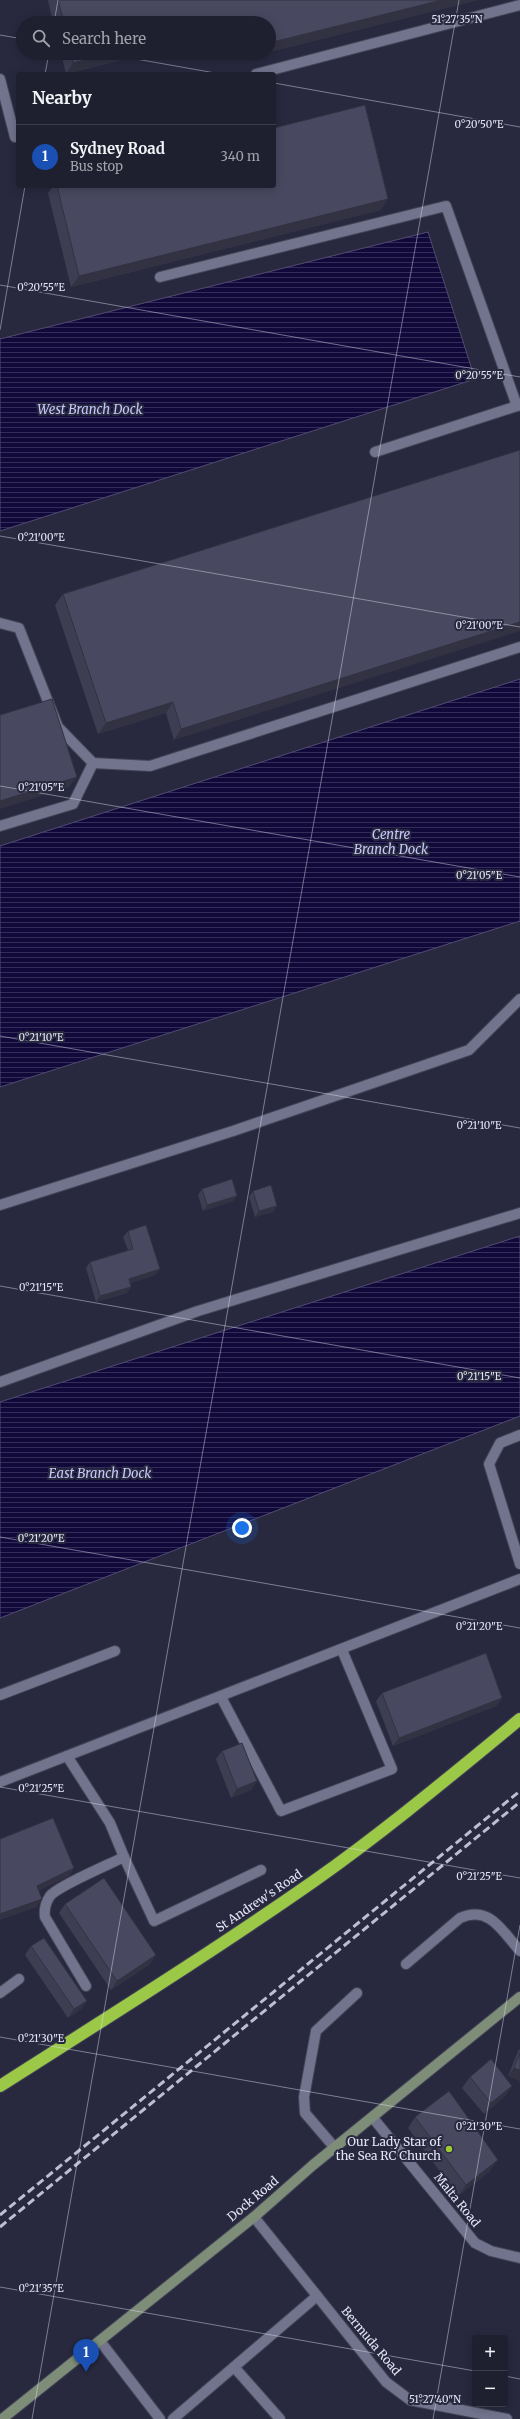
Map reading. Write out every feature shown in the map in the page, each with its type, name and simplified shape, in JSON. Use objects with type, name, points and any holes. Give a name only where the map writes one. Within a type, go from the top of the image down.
[{"type":"highway","name":"St Andrew's Road","points":[[0,2086],[199,1959],[315,1880],[434,1790],[520,1718]]},
{"type":"street","points":[[264,72],[520,5]]},
{"type":"street","points":[[0,79],[16,137]]},
{"type":"street","points":[[160,278],[446,206],[518,406],[375,452]]},
{"type":"street","points":[[0,623],[19,628],[58,727],[93,763],[150,766],[520,647]]},
{"type":"street","points":[[0,826],[73,804],[93,763]]},
{"type":"street","points":[[0,1205],[233,1131],[469,1050],[520,999]]},
{"type":"street","points":[[0,1382],[198,1311],[520,1213]]},
{"type":"street","points":[[520,1436],[500,1444],[488,1464],[520,1564]]},
{"type":"street","points":[[0,1782],[342,1650],[520,1579]]},
{"type":"street","points":[[221,1697],[281,1811],[392,1769],[342,1650]]},
{"type":"street","points":[[0,1695],[115,1651]]},
{"type":"street","points":[[67,1756],[110,1823],[154,1921],[262,1870]]},
{"type":"street","points":[[86,1986],[45,1917],[44,1910],[51,1895],[81,1877],[124,1857]]},
{"type":"street","points":[[406,1964],[460,1918],[470,1914],[486,1915],[520,1951]]},
{"type":"street","points":[[0,1993],[19,1979]]},
{"type":"street","points":[[335,2148],[304,2113],[304,2097],[316,2031],[356,1993]]},
{"type":"street","name":"Dock Road","points":[[2,2419],[254,2217],[335,2148],[520,1997]]},
{"type":"street","name":"Malta Road","points":[[372,2118],[475,2243],[490,2251],[520,2258]]},
{"type":"street","name":"Bermuda Road","points":[[254,2217],[386,2382],[410,2400],[494,2418],[507,2419]]},
{"type":"street","points":[[173,2419],[317,2296]]},
{"type":"street","points":[[100,2340],[160,2419]]},
{"type":"street","points":[[234,2367],[280,2419]]},
{"type":"water","name":"West Branch Dock","points":[[428,232],[475,379],[0,531],[0,339]]},
{"type":"water","name":"Centre Branch Dock","points":[[520,679],[520,921],[0,1087],[0,846]]},
{"type":"water","name":"East Branch Dock","points":[[520,1236],[520,1416],[0,1618],[0,1402]]},
{"type":"building","points":[[58,0],[442,0],[276,41],[276,16],[62,16]]},
{"type":"building","points":[[72,60],[85,60],[73,63]]},
{"type":"building","points":[[365,105],[388,199],[79,276],[57,188],[276,188],[276,127]]},
{"type":"building","points":[[520,450],[520,622],[181,729],[173,702],[106,723],[63,594]]},
{"type":"building","points":[[52,699],[77,777],[0,801],[0,715]]},
{"type":"building","points":[[232,1179],[237,1196],[207,1205],[202,1189]]},
{"type":"building","points":[[271,1185],[277,1206],[259,1211],[253,1191]]},
{"type":"building","points":[[146,1225],[160,1269],[129,1279],[131,1287],[100,1296],[90,1262],[133,1249],[128,1231]]},
{"type":"building","points":[[486,1653],[502,1698],[399,1738],[382,1693]]},
{"type":"building","points":[[242,1743],[257,1781],[237,1789],[222,1751]]},
{"type":"building","points":[[53,1818],[74,1868],[37,1886],[42,1899],[0,1914],[0,1839]]},
{"type":"building","points":[[104,1878],[156,1955],[117,1981],[65,1904]]},
{"type":"building","points":[[44,1938],[87,2001],[74,2009],[31,1946]]},
{"type":"building","points":[[520,2053],[520,2070],[514,2068]]},
{"type":"building","points":[[491,2059],[512,2086],[491,2103],[470,2077]]},
{"type":"building","name":"Our Lady Star of the Sea RC Church","points":[[449,2091],[498,2160],[466,2185],[415,2117]]},
{"type":"railway","points":[[0,2215],[520,1791]]},
{"type":"railway","points":[[0,2227],[520,1802]]},
{"type":"place","name":"Our Lady Star of the Sea RC Church","points":[[449,2149]]},
{"type":"place","name":"Sydney Road","points":[[86,2372]]}]
